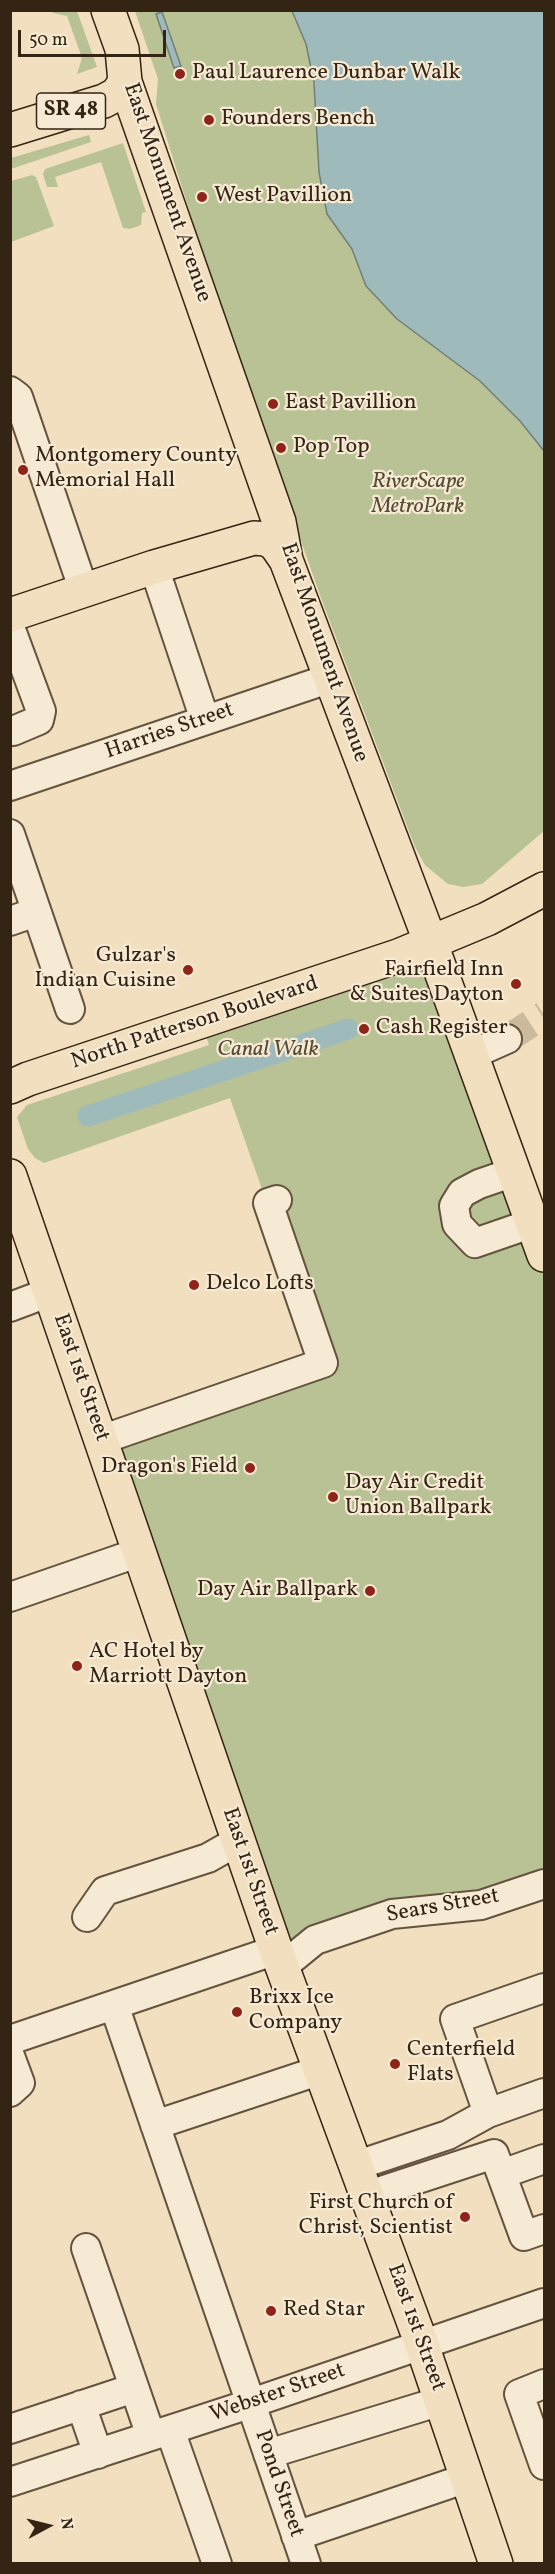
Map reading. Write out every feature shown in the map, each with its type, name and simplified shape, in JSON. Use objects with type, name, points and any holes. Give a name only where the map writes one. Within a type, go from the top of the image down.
[{"type":"main road","name":"East Monument Avenue","points":[[108,10],[122,49],[126,82],[279,522],[286,560],[430,941],[544,1255]]},
{"type":"main road","name":"SR 48","points":[[10,130],[105,101],[117,94],[126,82]]},
{"type":"main road","points":[[10,615],[154,567],[254,538],[266,539],[275,544],[286,560]]},
{"type":"main road","name":"North Patterson Boulevard","points":[[10,1087],[28,1079],[398,956],[487,919],[544,889]]},
{"type":"main road","name":"East 1st Street","points":[[11,1177],[279,1959],[422,2345],[496,2564]]},
{"type":"street","points":[[10,391],[18,397],[84,591]]},
{"type":"street","points":[[154,567],[205,720]]},
{"type":"street","points":[[10,627],[41,711],[39,720],[13,731]]},
{"type":"street","name":"Harries Street","points":[[10,786],[331,678]]},
{"type":"street","points":[[10,834],[23,917],[70,1009]]},
{"type":"street","points":[[471,1055],[507,1039]]},
{"type":"street","points":[[514,1172],[479,1184],[462,1193],[454,1206],[457,1224],[475,1244],[533,1223]]},
{"type":"street","points":[[116,1435],[323,1363],[268,1203],[277,1200]]},
{"type":"street","points":[[10,1307],[50,1292]]},
{"type":"street","points":[[10,1597],[140,1552]]},
{"type":"street","points":[[87,1917],[105,1890],[208,1858],[238,1841]]},
{"type":"street","name":"Sears Street","points":[[11,2041],[114,2004],[279,1959],[315,1940],[393,1914],[481,1905],[544,1884]]},
{"type":"street","points":[[488,2113],[456,2019],[544,1988]]},
{"type":"street","name":"Pond Street","points":[[114,2004],[306,2564]]},
{"type":"street","points":[[10,2092],[20,2083],[11,2041]]},
{"type":"street","points":[[155,2125],[321,2070]]},
{"type":"street","points":[[355,2166],[448,2135],[488,2113],[544,2093]]},
{"type":"street","points":[[366,2196],[494,2154],[524,2236],[544,2229]]},
{"type":"street","points":[[501,2174],[544,2159]]},
{"type":"street","points":[[86,2248],[134,2388],[160,2433],[217,2564]]},
{"type":"street","name":"Webster Street","points":[[10,2482],[251,2404],[544,2303]]},
{"type":"street","points":[[544,2384],[519,2394],[544,2465]]},
{"type":"street","points":[[10,2429],[134,2388]]},
{"type":"street","points":[[268,2454],[441,2401]]},
{"type":"street","points":[[81,2405],[98,2454]]},
{"type":"street","points":[[296,2536],[467,2478]]},
{"type":"green space","points":[[52,11],[77,11],[97,67],[77,74],[82,58],[67,16]]},
{"type":"green space","name":"RiverScape MetroPark","points":[[135,11],[292,11],[306,44],[314,83],[322,195],[327,214],[352,249],[366,286],[480,381],[520,421],[544,451],[544,831],[482,884],[463,887],[448,884],[425,865],[415,847],[321,598],[220,309],[156,104],[158,79]]},
{"type":"green space","points":[[89,135],[91,142],[11,169],[11,158]]},
{"type":"green space","points":[[123,143],[146,212],[142,213],[141,225],[130,229],[123,228],[101,162],[55,177],[58,187],[47,187],[43,174],[45,169]]},
{"type":"green space","points":[[32,175],[36,177],[54,226],[11,242],[11,181]]},
{"type":"green space","name":"Day Air Ballpark","points":[[430,941],[544,1265],[544,1884],[276,1950],[104,1442],[323,1363],[230,1098],[44,1163],[35,1158],[28,1149],[17,1117],[27,1105],[209,1045],[201,1022]]},
{"type":"water","points":[[292,11],[544,11],[544,451],[520,421],[480,381],[397,319],[366,286],[352,249],[327,214],[319,172],[314,83],[306,44]]},
{"type":"water","points":[[162,12],[181,66],[174,68],[156,14]]},
{"type":"waterway","points":[[88,1116],[348,1029]]},
{"type":"tunnel","points":[[507,1039],[544,1015]]},
{"type":"place","name":"Paul Laurence Dunbar Walk","points":[[180,74]]},
{"type":"place","name":"Founders Bench","points":[[209,120]]},
{"type":"place","name":"West Pavillion","points":[[202,197]]},
{"type":"place","name":"East Pavillion","points":[[273,404]]},
{"type":"place","name":"Pop Top","points":[[281,448]]},
{"type":"place","name":"Montgomery County Memorial Hall","points":[[23,470]]},
{"type":"place","name":"Gulzar's Indian Cuisine","points":[[188,970]]},
{"type":"place","name":"Fairfield Inn & Suites Dayton","points":[[516,984]]},
{"type":"place","name":"Cash Register","points":[[364,1029]]},
{"type":"place","name":"Delco Lofts","points":[[194,1285]]},
{"type":"place","name":"Dragon's Field","points":[[250,1468]]},
{"type":"place","name":"Day Air Credit Union Ballpark","points":[[333,1497]]},
{"type":"place","name":"Day Air Ballpark","points":[[370,1591]]},
{"type":"place","name":"AC Hotel by Marriott Dayton","points":[[77,1666]]},
{"type":"place","name":"Brixx Ice Company","points":[[237,2012]]},
{"type":"place","name":"Centerfield Flats","points":[[395,2064]]},
{"type":"place","name":"First Church of Christ, Scientist","points":[[465,2217]]},
{"type":"place","name":"Red Star","points":[[271,2311]]},
{"type":"park label","name":"Canal Walk","points":[[268,1051]]}]
